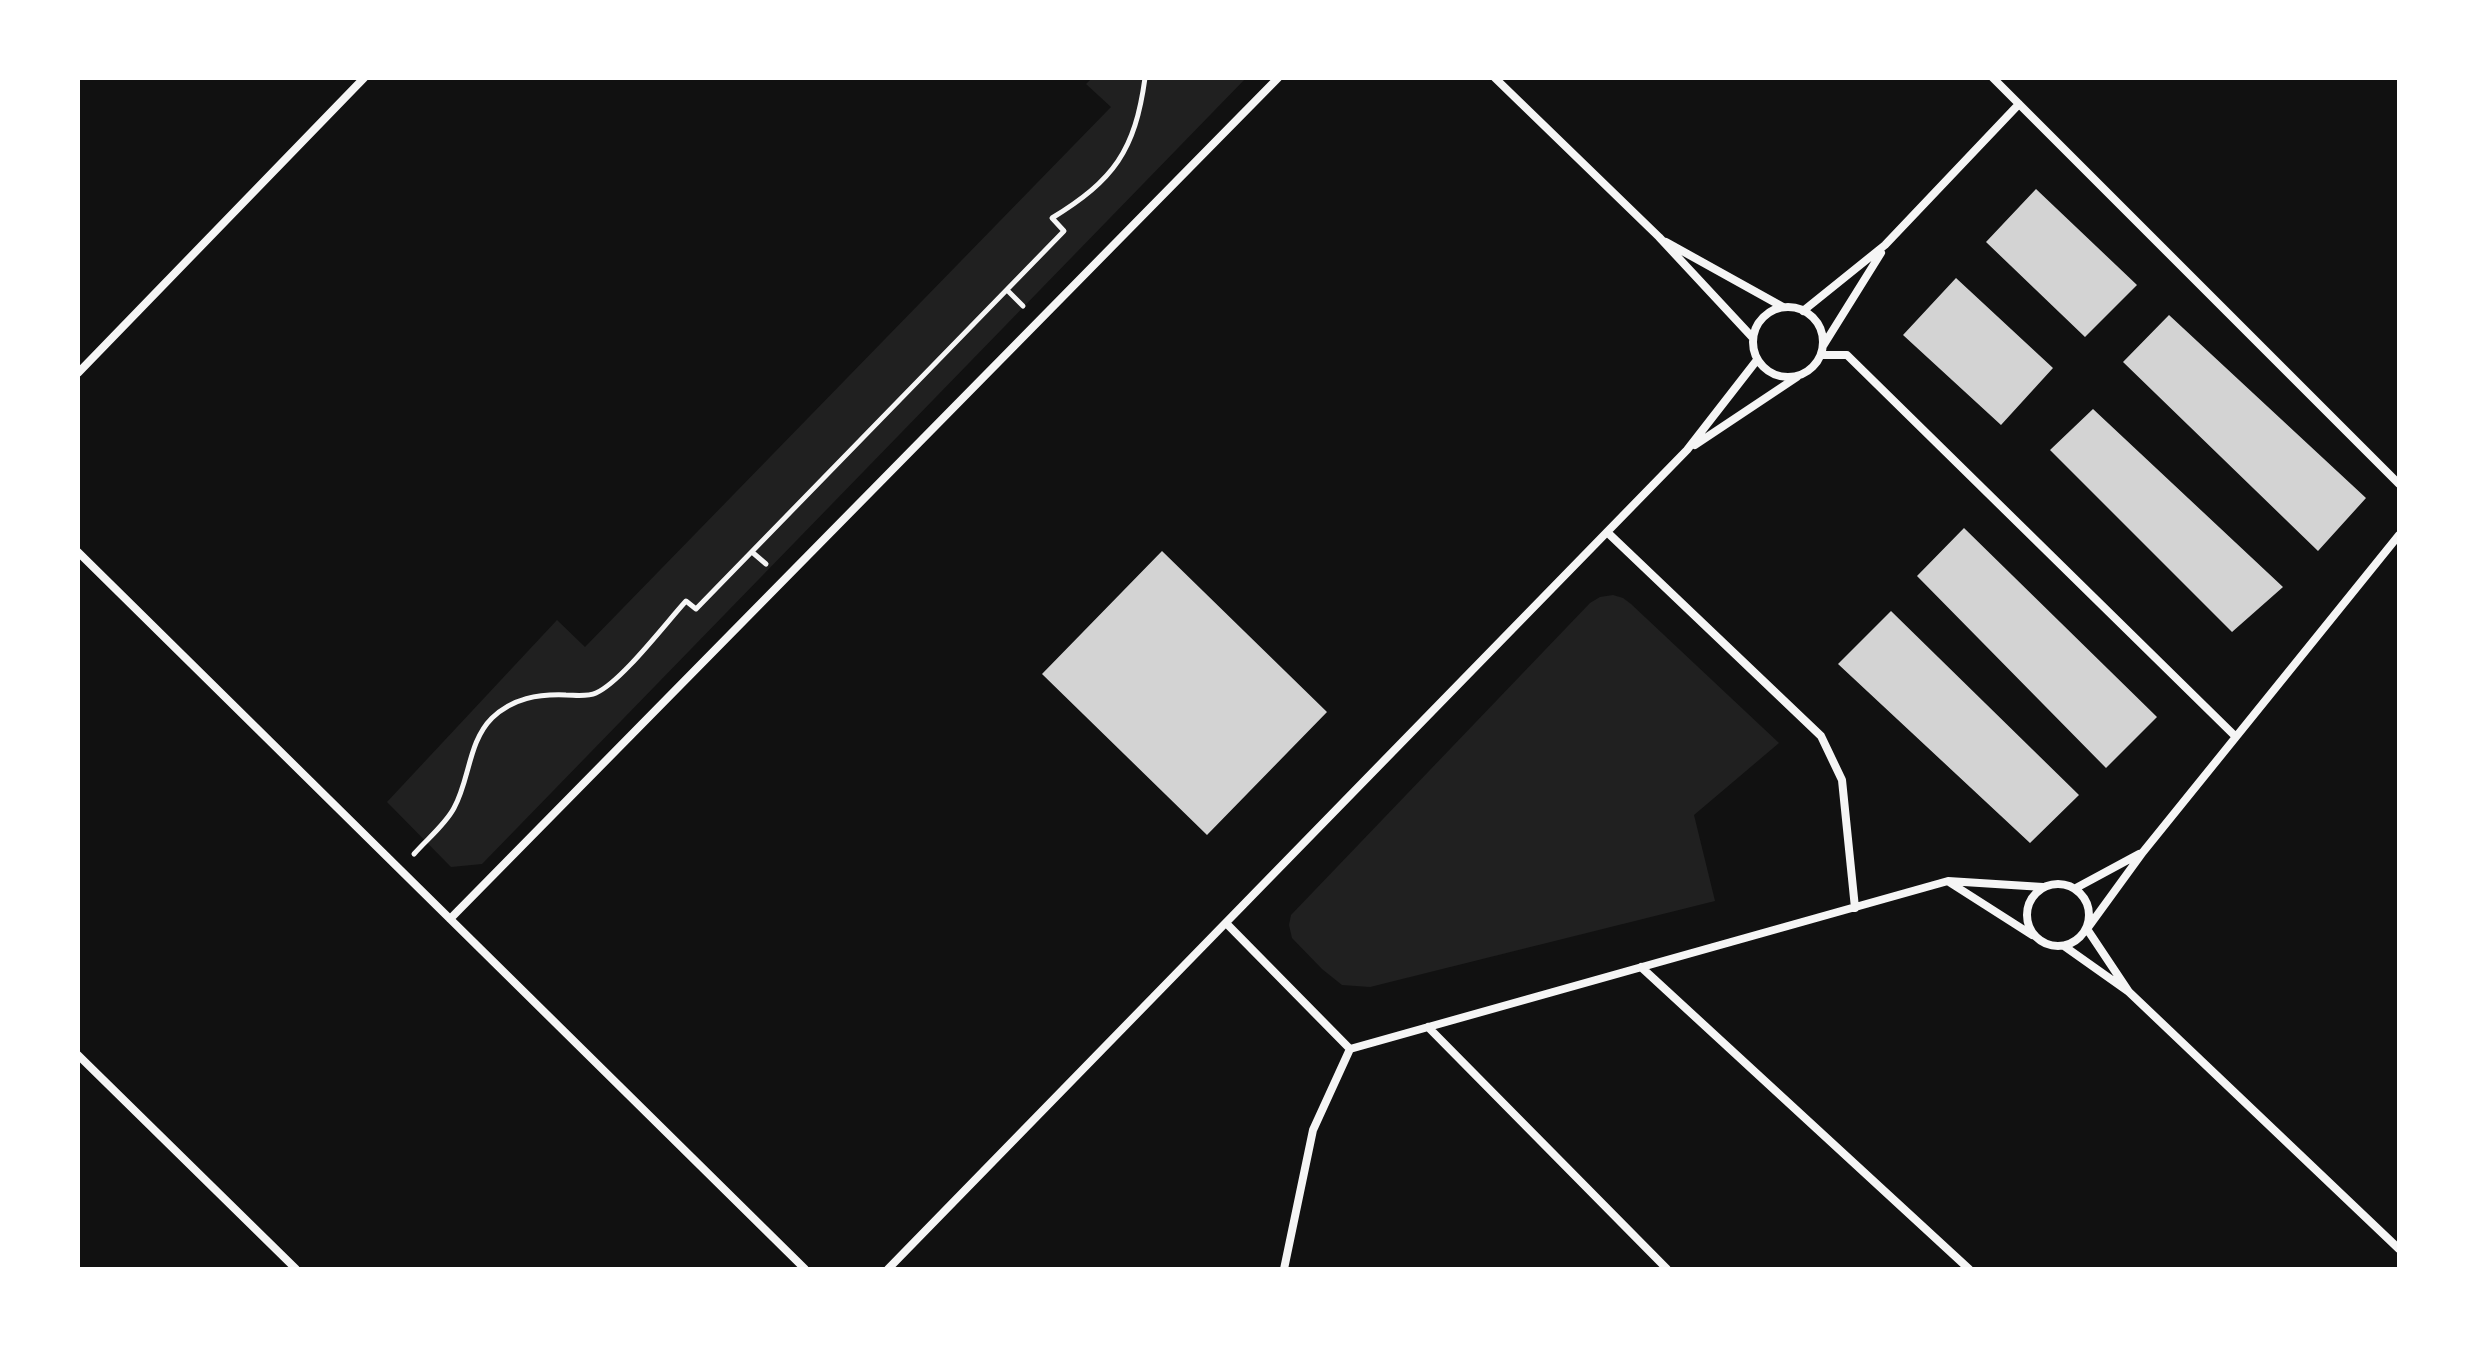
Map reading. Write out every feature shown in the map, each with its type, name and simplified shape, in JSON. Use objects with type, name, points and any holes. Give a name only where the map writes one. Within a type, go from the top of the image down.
[{"type":"street","points":[[78,373],[364,78]]},
{"type":"street","points":[[450,919],[1278,78]]},
{"type":"street","points":[[1495,78],[1659,237],[1753,338]]},
{"type":"street","points":[[1993,78],[2399,484]]},
{"type":"street","points":[[1803,311],[1885,245],[2019,104]]},
{"type":"street","points":[[1659,237],[1783,307],[1803,311],[1819,325],[1823,335],[1822,351]]},
{"type":"street","points":[[1783,307],[1772,310],[1755,327],[1753,349],[1763,368],[1780,377],[1790,378],[1809,371],[1885,245]]},
{"type":"street","points":[[1822,351],[1847,355],[2235,736]]},
{"type":"street","points":[[888,1269],[1687,450],[1757,360]]},
{"type":"street","points":[[1687,450],[1800,375]]},
{"type":"street","points":[[1607,532],[1821,736],[1842,780],[1855,908]]},
{"type":"street","points":[[1948,881],[2046,945],[2064,946],[2079,940],[2143,852],[2399,535]]},
{"type":"street","points":[[78,552],[805,1269]]},
{"type":"street","points":[[2076,888],[2143,852]]},
{"type":"street","points":[[1284,1269],[1313,1130],[1350,1049],[1948,881],[2043,887],[2062,883],[2076,888],[2084,896],[2090,911],[2087,929],[2129,992]]},
{"type":"street","points":[[2036,938],[2028,925],[2027,910],[2035,893],[2043,887]]},
{"type":"street","points":[[1226,923],[1350,1049]]},
{"type":"street","points":[[2064,946],[2129,992],[2399,1249]]},
{"type":"street","points":[[1641,967],[1969,1269]]},
{"type":"street","points":[[1428,1027],[1667,1269]]},
{"type":"street","points":[[78,1055],[296,1269]]},
{"type":"path","points":[[399,869],[453,811],[464,787],[468,764],[478,738],[491,719],[514,703],[541,694],[593,694],[612,683],[686,601],[696,609],[1064,231],[1052,218],[1093,191],[1109,175],[1136,128],[1145,78]]},
{"type":"shaded area","points":[[1092,78],[1246,78],[482,864],[451,867],[387,802],[557,620],[585,647],[1111,107],[1086,84]]},
{"type":"shaded area","points":[[1613,595],[1631,604],[1779,743],[1694,815],[1715,901],[1370,987],[1342,985],[1292,938],[1289,925],[1291,915],[1590,603]]},
{"type":"building","points":[[2036,189],[2137,285],[2085,337],[1986,242]]},
{"type":"building","points":[[1956,278],[2053,368],[2001,425],[1903,335]]},
{"type":"building","points":[[2169,315],[2366,498],[2318,551],[2123,362]]},
{"type":"building","points":[[2093,409],[2283,587],[2232,632],[2050,450]]},
{"type":"building","points":[[1964,528],[2157,717],[2106,768],[1917,576]]},
{"type":"building","points":[[1162,551],[1327,712],[1207,835],[1042,674]]},
{"type":"building","points":[[1891,611],[2079,795],[2030,843],[1838,664]]}]
